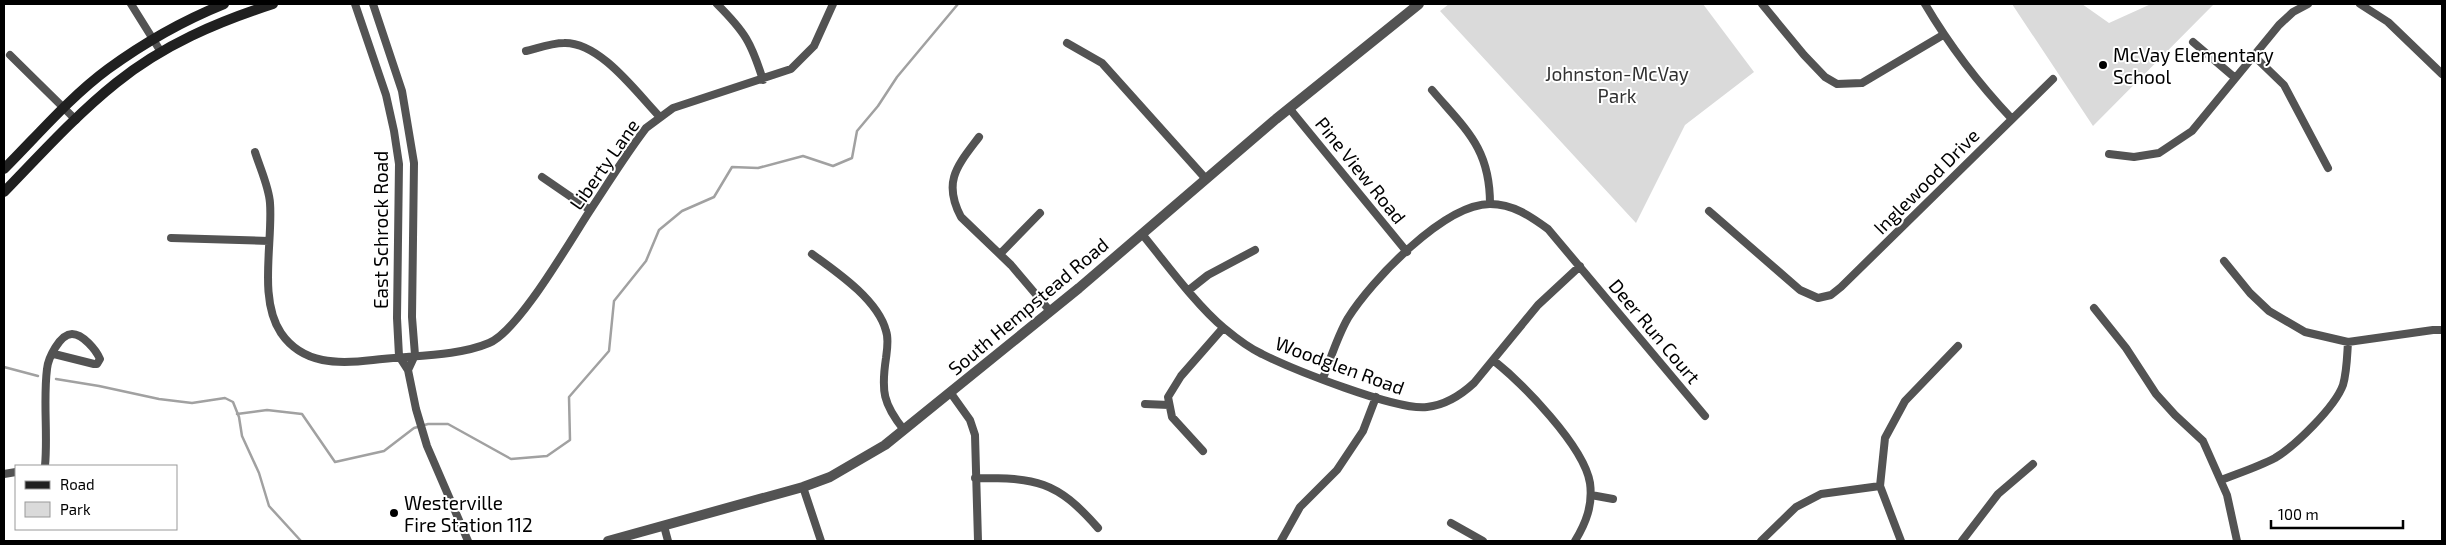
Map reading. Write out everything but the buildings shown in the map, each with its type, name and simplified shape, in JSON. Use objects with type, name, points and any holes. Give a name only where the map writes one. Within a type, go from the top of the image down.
[{"type":"main road","points":[[4,169],[65,108],[107,70],[153,38],[188,18],[224,4]]},
{"type":"main road","points":[[4,192],[117,82],[161,52],[195,33],[272,4]]},
{"type":"street","points":[[131,4],[161,52]]},
{"type":"street","name":"East Schrock Road","points":[[356,4],[386,96],[399,164],[397,284],[399,356]]},
{"type":"street","name":"East Schrock Road","points":[[373,4],[402,91],[414,163],[412,317],[415,355],[408,370]]},
{"type":"street","points":[[717,4],[741,29],[751,44],[763,80]]},
{"type":"street","name":"Liberty Lane","points":[[255,152],[270,202],[269,299],[282,333],[293,345],[316,360],[343,364],[399,356],[469,350],[491,343],[507,331],[530,302],[646,128],[659,116],[674,108],[763,80],[791,69],[808,54],[824,26],[833,4]]},
{"type":"street","name":"South Hempstead Road","points":[[608,541],[803,487],[830,477],[885,445],[1050,311],[1289,108],[1419,4]]},
{"type":"street","points":[[1762,4],[1804,55],[1825,77],[1837,84],[1862,84],[1943,35]]},
{"type":"street","points":[[1925,4],[1943,35],[1979,84],[2012,119]]},
{"type":"street","points":[[2109,154],[2134,158],[2159,153],[2192,131],[2253,55],[2286,18],[2308,4]]},
{"type":"street","points":[[2360,4],[2388,22],[2442,74]]},
{"type":"street","points":[[526,50],[562,42],[584,47],[604,59],[659,116]]},
{"type":"street","points":[[2193,42],[2234,78]]},
{"type":"street","points":[[1067,43],[1102,63],[1206,179]]},
{"type":"street","points":[[10,55],[76,120]]},
{"type":"street","points":[[2253,55],[2284,85],[2328,168]]},
{"type":"street","name":"Inglewood Drive","points":[[1709,211],[1797,288],[1818,298],[1831,295],[1842,287],[2053,79]]},
{"type":"street","points":[[1323,378],[1348,320],[1368,290],[1407,252],[1454,214],[1471,207],[1490,204],[1488,173],[1484,160],[1469,134],[1432,90]]},
{"type":"street","name":"Pine View Road","points":[[1289,108],[1407,252]]},
{"type":"street","points":[[979,137],[956,168],[951,191],[961,216],[1000,254],[1050,311]]},
{"type":"street","points":[[542,177],[590,210]]},
{"type":"street","name":"Deer Run Court","points":[[1490,204],[1510,207],[1528,214],[1548,229],[1705,416]]},
{"type":"street","points":[[1000,254],[1040,214]]},
{"type":"street","name":"Woodglen Road","points":[[1142,234],[1223,328],[1261,354],[1407,407],[1428,407],[1446,402],[1468,388],[1538,305],[1580,266]]},
{"type":"street","points":[[171,238],[269,241]]},
{"type":"street","points":[[1189,290],[1208,275],[1254,250]]},
{"type":"street","points":[[812,254],[844,278],[863,296],[879,316],[886,332],[887,351],[882,386],[884,397],[892,416],[904,430]]},
{"type":"street","points":[[2224,261],[2250,293],[2269,311],[2290,325],[2305,332],[2348,342],[2442,330]]},
{"type":"street","points":[[2094,308],[2126,348],[2156,394],[2203,441],[2221,480],[2237,541]]},
{"type":"street","points":[[1203,451],[1172,417],[1168,405],[1168,397],[1175,384],[1223,328]]},
{"type":"street","points":[[45,465],[47,368],[54,354],[61,340],[70,334],[76,334],[85,340],[100,359],[97,364],[94,364],[54,354]]},
{"type":"street","points":[[2221,480],[2277,457],[2292,445],[2325,412],[2342,387],[2346,373],[2348,342]]},
{"type":"street","points":[[1901,541],[1880,486],[1885,438],[1905,401],[1958,346]]},
{"type":"street","points":[[399,356],[408,370],[416,409],[427,446],[468,541]]},
{"type":"street","points":[[1493,360],[1524,387],[1570,443],[1581,460],[1590,481],[1590,510],[1585,526],[1575,541]]},
{"type":"street","points":[[950,392],[970,420],[972,427],[978,541]]},
{"type":"street","points":[[1281,541],[1300,507],[1338,470],[1364,431],[1376,397]]},
{"type":"street","points":[[1145,404],[1168,405]]},
{"type":"street","points":[[1962,541],[1998,494],[2033,464]]},
{"type":"street","points":[[975,478],[1032,480],[1052,487],[1085,513],[1098,528]]},
{"type":"street","points":[[1761,541],[1796,507],[1821,494],[1880,486]]},
{"type":"street","points":[[803,487],[821,541]]},
{"type":"street","points":[[1591,496],[1613,499]]},
{"type":"street","points":[[1451,522],[1483,541]]},
{"type":"street","points":[[664,526],[668,541]]},
{"type":"green space","name":"Johnston-McVay Park","points":[[1449,4],[1703,4],[1754,72],[1685,125],[1636,223],[1440,11]]},
{"type":"green space","name":"McVay Elementary School","points":[[2012,4],[2082,4],[2109,23],[2151,4],[2214,4],[2093,126]]},
{"type":"waterway","points":[[237,414],[267,410],[302,414],[335,462],[384,451],[414,428],[428,424],[448,424],[511,459],[547,456],[570,440],[569,397],[609,351],[614,301],[646,261],[659,230],[682,211],[714,197],[732,167],[758,168],[803,156],[833,166],[852,158],[857,131],[878,106],[897,77],[958,4]]},
{"type":"waterway","points":[[4,367],[38,376]]},
{"type":"waterway","points":[[56,379],[159,399],[192,403],[225,398],[233,402],[239,417],[242,436],[259,473],[269,506],[301,541]]},
{"type":"place","name":"McVay Elementary School","points":[[2103,65]]},
{"type":"place","name":"Westerville Fire Station 112","points":[[394,513]]}]
